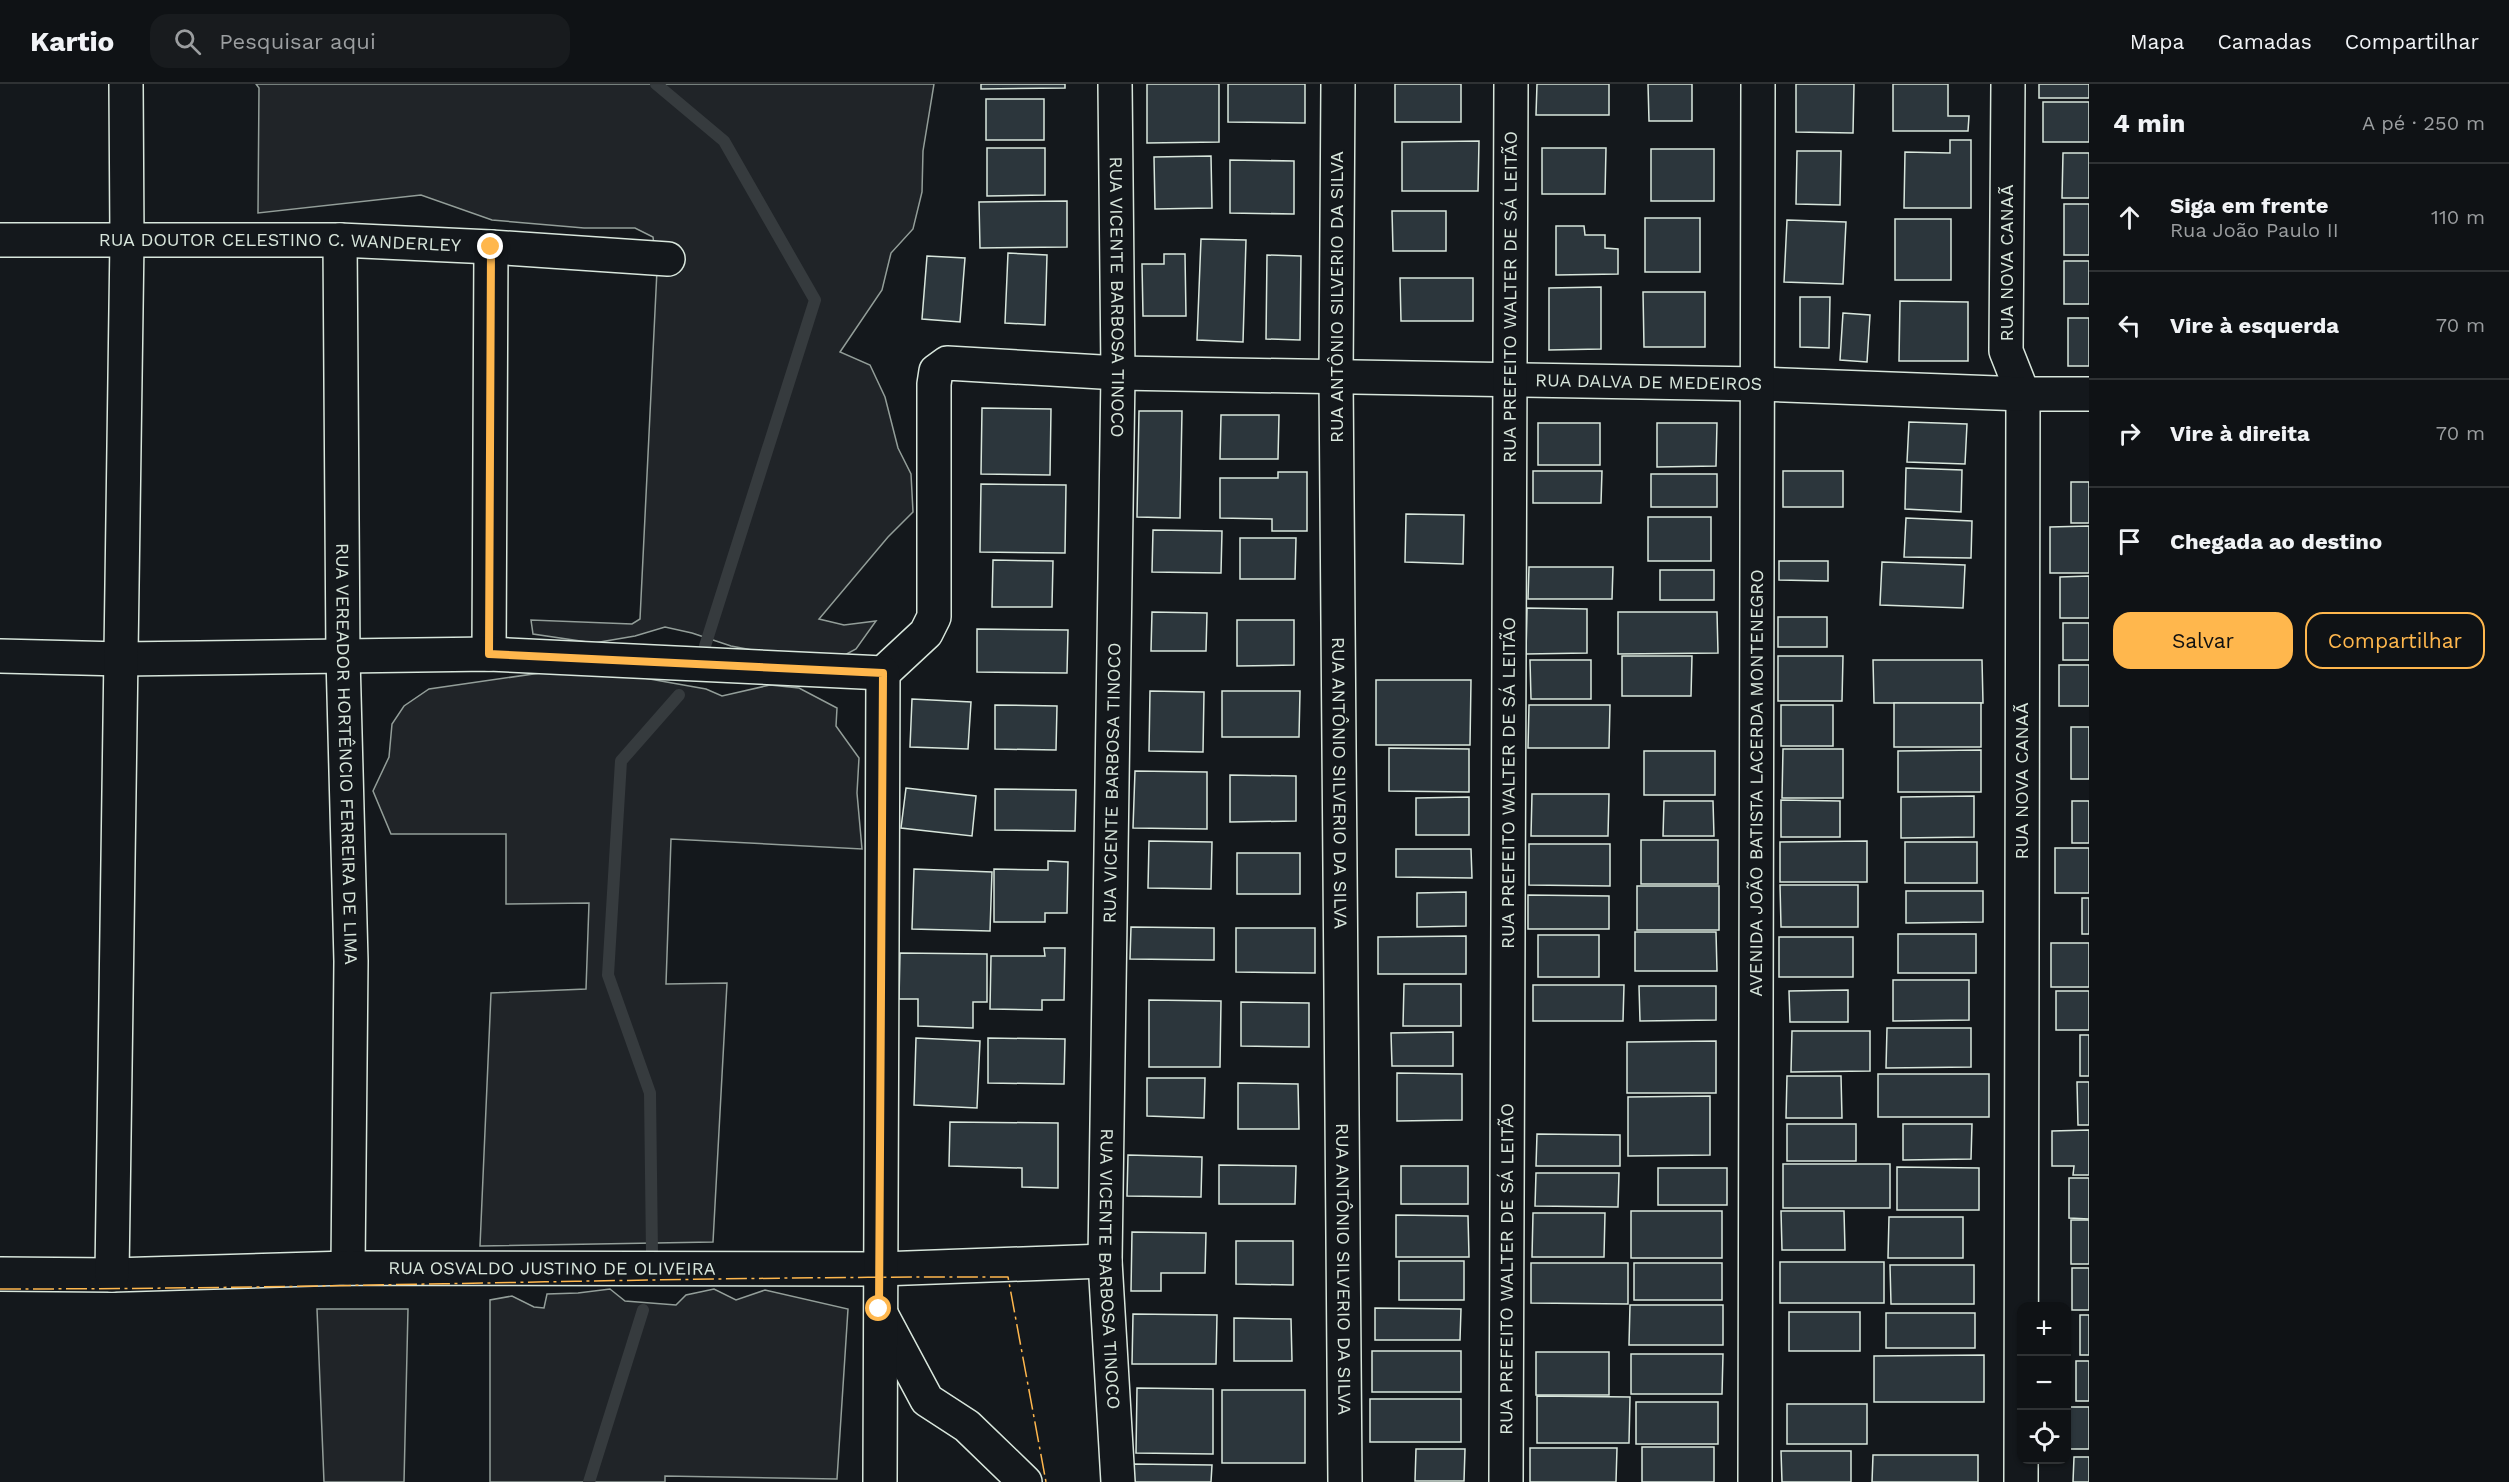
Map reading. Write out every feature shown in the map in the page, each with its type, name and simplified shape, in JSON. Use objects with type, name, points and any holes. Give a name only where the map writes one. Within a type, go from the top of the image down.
[{"type":"street","points":[[112,1275],[127,240],[126,84]]},
{"type":"street","name":"RUA VICENTE BARBOSA TINOCO","points":[[1115,84],[1118,373],[1105,1261],[1118,1482]]},
{"type":"street","name":"RUA ANTÔNIO SILVERIO DA SILVA","points":[[1338,84],[1336,377],[1345,1482]]},
{"type":"street","name":"RUA PREFEITO WALTER DE SÁ LEITÃO","points":[[1506,1482],[1511,84]]},
{"type":"street","name":"AVENIDA JOÃO BATISTA LACERDA MONTENEGRO","points":[[1755,1482],[1758,84]]},
{"type":"street","name":"RUA NOVA CANAÃ","points":[[2008,84],[2006,351],[2023,394],[2021,1482]]},
{"type":"street","name":"RUA DOUTOR CELESTINO C. WANDERLEY","points":[[0,240],[340,240],[668,259]]},
{"type":"street","name":"RUA VEREADOR HORTÊNCIO FERREIRA DE LIMA","points":[[340,240],[343,657],[351,961],[348,1268]]},
{"type":"street","points":[[489,654],[491,247]]},
{"type":"street","name":"RUA DALVA DE MEDEIROS","points":[[883,673],[926,633],[934,616],[934,384],[936,370],[947,363],[1118,373],[1758,384],[2023,394],[2089,394]]},
{"type":"street","points":[[0,656],[122,659],[489,654],[883,673],[880,1482]]},
{"type":"street","name":"RUA OSVALDO JUSTINO DE OLIVEIRA","points":[[0,1274],[112,1275],[348,1268],[880,1269],[1105,1261]]},
{"type":"street","points":[[879,1309],[927,1400],[967,1426],[1025,1482]]},
{"type":"shaded area","points":[[256,84],[934,84],[923,151],[922,192],[913,229],[891,253],[882,290],[840,352],[870,365],[885,397],[898,448],[911,474],[913,512],[888,537],[819,619],[844,625],[876,621],[856,649],[841,657],[788,657],[731,646],[665,627],[635,636],[594,643],[533,634],[531,620],[632,624],[640,619],[657,270],[653,237],[635,228],[584,228],[492,220],[421,195],[258,213],[259,88]]},
{"type":"shaded area","points":[[561,670],[644,678],[706,689],[722,696],[770,685],[799,688],[837,708],[836,726],[859,758],[857,793],[862,849],[671,839],[666,984],[727,983],[713,1242],[480,1246],[491,993],[586,989],[589,903],[506,904],[506,834],[391,834],[373,791],[389,757],[392,724],[404,706],[429,689]]},
{"type":"shaded area","points":[[610,1289],[625,1301],[676,1305],[686,1295],[714,1289],[736,1300],[765,1290],[848,1309],[837,1479],[665,1476],[665,1482],[490,1482],[490,1300],[512,1296],[534,1307],[544,1308],[547,1294]]},
{"type":"shaded area","points":[[317,1309],[408,1309],[404,1482],[324,1482]]},
{"type":"building","points":[[981,84],[1065,84],[1065,88],[981,89]]},
{"type":"building","points":[[1147,84],[1219,84],[1219,142],[1147,143]]},
{"type":"building","points":[[1228,84],[1305,84],[1305,123],[1228,122]]},
{"type":"building","points":[[1395,84],[1461,84],[1461,122],[1395,122]]},
{"type":"building","points":[[1537,84],[1609,84],[1609,115],[1536,115]]},
{"type":"building","points":[[1648,84],[1692,84],[1692,121],[1649,121]]},
{"type":"building","points":[[1796,84],[1854,84],[1853,133],[1796,132]]},
{"type":"building","points":[[1893,84],[1948,84],[1948,116],[1969,116],[1968,131],[1893,131]]},
{"type":"building","points":[[2039,84],[2089,84],[2089,98],[2039,98]]},
{"type":"building","points":[[986,99],[1044,99],[1044,140],[986,140]]},
{"type":"building","points":[[2043,102],[2089,102],[2089,142],[2043,142]]},
{"type":"building","points":[[1950,140],[1971,140],[1971,208],[1904,208],[1905,152],[1950,153]]},
{"type":"building","points":[[1479,141],[1478,191],[1402,191],[1402,142]]},
{"type":"building","points":[[987,148],[1045,148],[1045,195],[987,196]]},
{"type":"building","points":[[1542,148],[1606,148],[1605,194],[1542,194]]},
{"type":"building","points":[[1651,149],[1714,149],[1714,201],[1651,201]]},
{"type":"building","points":[[1797,151],[1841,151],[1840,205],[1796,204]]},
{"type":"building","points":[[2063,153],[2089,153],[2089,198],[2062,198]]},
{"type":"building","points":[[1211,156],[1212,208],[1155,209],[1154,157]]},
{"type":"building","points":[[1230,160],[1294,161],[1294,214],[1230,213]]},
{"type":"building","points":[[1067,201],[1067,247],[980,248],[979,202]]},
{"type":"building","points":[[2064,204],[2089,204],[2089,255],[2064,255]]},
{"type":"building","points":[[1392,211],[1446,211],[1446,251],[1393,251]]},
{"type":"building","points":[[1645,218],[1700,218],[1700,272],[1645,272]]},
{"type":"building","points":[[1895,219],[1951,219],[1951,280],[1895,280]]},
{"type":"building","points":[[1787,220],[1846,222],[1843,284],[1784,282]]},
{"type":"building","points":[[1556,226],[1584,226],[1585,235],[1605,235],[1605,248],[1618,249],[1618,274],[1556,275]]},
{"type":"building","points":[[1201,239],[1246,240],[1243,342],[1197,340]]},
{"type":"building","points":[[1008,253],[1047,255],[1045,325],[1005,323]]},
{"type":"building","points":[[1164,254],[1185,254],[1186,316],[1143,316],[1142,264],[1164,264]]},
{"type":"building","points":[[1267,255],[1301,256],[1300,340],[1266,339]]},
{"type":"building","points":[[927,256],[965,258],[960,322],[922,319]]},
{"type":"building","points":[[2064,261],[2089,261],[2089,304],[2064,304]]},
{"type":"building","points":[[1400,278],[1473,278],[1473,321],[1401,321]]},
{"type":"building","points":[[1601,287],[1601,349],[1549,350],[1549,288]]},
{"type":"building","points":[[1643,292],[1705,292],[1705,347],[1644,347]]},
{"type":"building","points":[[1800,297],[1830,297],[1829,348],[1800,347]]},
{"type":"building","points":[[1900,301],[1968,302],[1968,361],[1899,361]]},
{"type":"building","points":[[1843,313],[1870,315],[1867,362],[1840,360]]},
{"type":"building","points":[[2068,318],[2089,318],[2089,366],[2068,366]]},
{"type":"building","points":[[982,408],[1051,409],[1050,475],[981,474]]},
{"type":"building","points":[[1139,411],[1182,411],[1180,518],[1137,517]]},
{"type":"building","points":[[1221,415],[1279,415],[1278,459],[1220,459]]},
{"type":"building","points":[[1909,422],[1967,424],[1965,464],[1907,462]]},
{"type":"building","points":[[1538,423],[1600,423],[1600,465],[1538,465]]},
{"type":"building","points":[[1657,423],[1717,423],[1716,466],[1657,467]]},
{"type":"building","points":[[1906,468],[1962,470],[1961,512],[1905,509]]},
{"type":"building","points":[[1533,471],[1602,471],[1601,503],[1533,503]]},
{"type":"building","points":[[1783,471],[1843,471],[1843,507],[1783,507]]},
{"type":"building","points":[[1278,472],[1307,472],[1307,531],[1272,531],[1272,519],[1220,518],[1220,478],[1278,478]]},
{"type":"building","points":[[1651,474],[1717,474],[1717,507],[1651,507]]},
{"type":"building","points":[[2071,482],[2089,482],[2089,523],[2071,523]]},
{"type":"building","points":[[981,484],[1066,485],[1065,553],[980,552]]},
{"type":"building","points":[[1406,514],[1464,515],[1463,564],[1405,562]]},
{"type":"building","points":[[1648,517],[1711,517],[1711,561],[1648,561]]},
{"type":"building","points":[[1906,518],[1972,521],[1971,558],[1904,557]]},
{"type":"building","points":[[2089,526],[2089,573],[2050,573],[2050,527]]},
{"type":"building","points":[[1153,530],[1222,531],[1221,573],[1152,572]]},
{"type":"building","points":[[1240,538],[1296,538],[1295,579],[1240,579]]},
{"type":"building","points":[[993,560],[1053,561],[1052,607],[992,607]]},
{"type":"building","points":[[1779,561],[1828,561],[1828,581],[1779,580]]},
{"type":"building","points":[[1882,562],[1965,565],[1963,608],[1880,605]]},
{"type":"building","points":[[1529,567],[1613,567],[1612,599],[1528,599]]},
{"type":"building","points":[[1660,570],[1714,570],[1714,600],[1660,600]]},
{"type":"building","points":[[2089,576],[2089,618],[2060,618],[2060,577]]},
{"type":"building","points":[[1527,608],[1587,609],[1587,653],[1526,654]]},
{"type":"building","points":[[1152,612],[1207,613],[1206,651],[1151,651]]},
{"type":"building","points":[[1618,612],[1717,612],[1718,653],[1618,654]]},
{"type":"building","points":[[1778,617],[1827,617],[1827,647],[1778,647]]},
{"type":"building","points":[[1237,620],[1294,620],[1294,665],[1237,666]]},
{"type":"building","points":[[2063,623],[2089,623],[2089,660],[2063,660]]},
{"type":"building","points":[[977,629],[1068,630],[1067,673],[977,672]]},
{"type":"building","points":[[1622,656],[1692,656],[1691,696],[1622,696]]},
{"type":"building","points":[[1778,656],[1843,656],[1842,701],[1778,701]]},
{"type":"building","points":[[1530,660],[1591,660],[1591,699],[1531,699]]},
{"type":"building","points":[[1873,660],[1982,660],[1983,703],[1874,703]]},
{"type":"building","points":[[2059,665],[2089,665],[2089,706],[2059,706]]},
{"type":"building","points":[[1376,680],[1471,680],[1470,745],[1376,745]]},
{"type":"building","points":[[1150,691],[1204,692],[1203,752],[1149,751]]},
{"type":"building","points":[[1222,691],[1300,691],[1299,737],[1222,737]]},
{"type":"building","points":[[912,699],[971,702],[968,749],[910,747]]},
{"type":"building","points":[[1894,703],[1981,703],[1981,747],[1894,747]]},
{"type":"building","points":[[995,705],[1057,706],[1056,750],[995,749]]},
{"type":"building","points":[[1529,705],[1610,705],[1609,748],[1528,748]]},
{"type":"building","points":[[1781,705],[1833,705],[1833,746],[1781,746]]},
{"type":"building","points":[[2071,727],[2089,727],[2089,779],[2071,779]]},
{"type":"building","points":[[1389,748],[1469,749],[1469,792],[1389,791]]},
{"type":"building","points":[[1783,749],[1843,749],[1843,798],[1782,798]]},
{"type":"building","points":[[1981,750],[1981,792],[1898,792],[1898,751]]},
{"type":"building","points":[[1644,751],[1715,751],[1715,795],[1644,795]]},
{"type":"building","points":[[1135,771],[1207,772],[1207,829],[1133,828]]},
{"type":"building","points":[[1230,775],[1296,776],[1296,821],[1230,822]]},
{"type":"building","points":[[906,788],[976,796],[972,836],[901,828]]},
{"type":"building","points":[[995,789],[1076,790],[1075,831],[995,830]]},
{"type":"building","points":[[1532,794],[1609,794],[1608,836],[1531,836]]},
{"type":"building","points":[[1974,796],[1974,837],[1901,838],[1901,797]]},
{"type":"building","points":[[1469,797],[1469,835],[1416,835],[1416,798]]},
{"type":"building","points":[[1781,800],[1840,801],[1840,837],[1781,837]]},
{"type":"building","points":[[1664,801],[1713,801],[1714,836],[1663,836]]},
{"type":"building","points":[[2072,801],[2089,801],[2089,843],[2072,843]]},
{"type":"building","points":[[1641,840],[1718,840],[1718,884],[1641,884]]},
{"type":"building","points":[[1149,841],[1212,842],[1211,889],[1148,888]]},
{"type":"building","points":[[1867,841],[1867,882],[1780,882],[1780,842]]},
{"type":"building","points":[[1905,842],[1977,842],[1977,883],[1905,883]]},
{"type":"building","points":[[1529,844],[1610,844],[1610,886],[1529,885]]},
{"type":"building","points":[[2055,848],[2089,848],[2089,893],[2055,893]]},
{"type":"building","points":[[1396,849],[1471,849],[1472,878],[1396,877]]},
{"type":"building","points":[[1237,853],[1300,853],[1300,894],[1237,894]]},
{"type":"building","points":[[1048,861],[1068,862],[1067,913],[1045,913],[1045,922],[994,922],[994,869],[1048,870]]},
{"type":"building","points":[[914,869],[992,872],[990,931],[912,929]]},
{"type":"building","points":[[1780,885],[1858,885],[1858,927],[1781,927]]},
{"type":"building","points":[[1637,886],[1719,886],[1719,930],[1637,930]]},
{"type":"building","points":[[1906,891],[1983,891],[1983,922],[1906,923]]},
{"type":"building","points":[[1466,892],[1466,926],[1417,927],[1417,893]]},
{"type":"building","points":[[1528,895],[1609,896],[1609,929],[1528,929]]},
{"type":"building","points":[[2082,898],[2089,898],[2089,934],[2082,934]]},
{"type":"building","points":[[1131,927],[1214,928],[1214,960],[1130,959]]},
{"type":"building","points":[[1236,928],[1315,928],[1315,973],[1236,972]]},
{"type":"building","points":[[1635,932],[1716,932],[1717,971],[1635,971]]},
{"type":"building","points":[[1898,934],[1976,934],[1976,973],[1898,973]]},
{"type":"building","points":[[1538,935],[1599,935],[1599,977],[1538,977]]},
{"type":"building","points":[[1466,936],[1466,974],[1378,974],[1378,937]]},
{"type":"building","points":[[1779,937],[1853,937],[1853,977],[1779,977]]},
{"type":"building","points":[[2051,943],[2089,943],[2089,987],[2051,987]]},
{"type":"building","points":[[1044,948],[1065,948],[1064,1000],[1042,1000],[1042,1010],[990,1009],[991,956],[1045,956]]},
{"type":"building","points":[[900,953],[987,954],[987,1002],[973,1002],[973,1028],[918,1026],[918,999],[899,999]]},
{"type":"building","points":[[1893,980],[1969,980],[1969,1020],[1893,1021]]},
{"type":"building","points":[[1404,984],[1461,984],[1461,1026],[1403,1026]]},
{"type":"building","points":[[1533,985],[1624,985],[1623,1021],[1533,1021]]},
{"type":"building","points":[[1639,986],[1716,986],[1716,1020],[1640,1021]]},
{"type":"building","points":[[1848,990],[1848,1022],[1790,1022],[1789,991]]},
{"type":"building","points":[[2056,991],[2089,991],[2089,1030],[2056,1030]]},
{"type":"building","points":[[1149,1000],[1221,1001],[1220,1067],[1149,1067]]},
{"type":"building","points":[[1241,1002],[1309,1003],[1309,1047],[1241,1046]]},
{"type":"building","points":[[1887,1028],[1971,1028],[1971,1067],[1886,1068]]},
{"type":"building","points":[[1792,1031],[1870,1031],[1870,1071],[1791,1072]]},
{"type":"building","points":[[1453,1032],[1453,1066],[1392,1066],[1391,1033]]},
{"type":"building","points":[[2080,1035],[2089,1035],[2089,1076],[2080,1076]]},
{"type":"building","points":[[916,1038],[980,1041],[977,1108],[914,1105]]},
{"type":"building","points":[[988,1038],[1065,1039],[1064,1084],[988,1083]]},
{"type":"building","points":[[1716,1041],[1716,1093],[1627,1093],[1627,1042]]},
{"type":"building","points":[[1397,1073],[1462,1074],[1462,1120],[1397,1121]]},
{"type":"building","points":[[1878,1074],[1989,1074],[1989,1117],[1878,1117]]},
{"type":"building","points":[[1787,1076],[1841,1076],[1842,1118],[1786,1118]]},
{"type":"building","points":[[1147,1078],[1205,1078],[1204,1118],[1147,1116]]},
{"type":"building","points":[[2077,1082],[2089,1082],[2089,1125],[2078,1125]]},
{"type":"building","points":[[1238,1083],[1298,1084],[1299,1129],[1238,1129]]},
{"type":"building","points":[[1710,1096],[1710,1155],[1628,1156],[1628,1097]]},
{"type":"building","points":[[950,1122],[1058,1123],[1058,1188],[1022,1187],[1022,1168],[949,1166]]},
{"type":"building","points":[[1787,1124],[1856,1124],[1856,1161],[1787,1161]]},
{"type":"building","points":[[1903,1124],[1972,1124],[1971,1159],[1903,1160]]},
{"type":"building","points":[[2089,1130],[2089,1175],[2073,1175],[2074,1166],[2052,1166],[2052,1131]]},
{"type":"building","points":[[1537,1134],[1620,1135],[1620,1166],[1536,1166]]},
{"type":"building","points":[[1128,1155],[1202,1157],[1201,1197],[1127,1196]]},
{"type":"building","points":[[1783,1164],[1890,1164],[1890,1208],[1783,1208]]},
{"type":"building","points":[[1219,1165],[1296,1166],[1295,1204],[1219,1204]]},
{"type":"building","points":[[1401,1166],[1468,1166],[1468,1204],[1401,1204]]},
{"type":"building","points":[[1897,1167],[1979,1168],[1979,1210],[1897,1210]]},
{"type":"building","points":[[1658,1168],[1727,1168],[1727,1205],[1658,1205]]},
{"type":"building","points":[[1536,1173],[1619,1173],[1618,1207],[1535,1206]]},
{"type":"building","points":[[2069,1178],[2089,1178],[2089,1219],[2069,1218]]},
{"type":"building","points":[[1631,1211],[1722,1211],[1722,1258],[1631,1258]]},
{"type":"building","points":[[1781,1211],[1844,1211],[1845,1250],[1782,1250]]},
{"type":"building","points":[[1533,1213],[1605,1213],[1604,1257],[1532,1257]]},
{"type":"building","points":[[1396,1215],[1468,1216],[1469,1257],[1396,1257]]},
{"type":"building","points":[[1889,1217],[1963,1217],[1963,1258],[1888,1258]]},
{"type":"building","points":[[2071,1220],[2089,1220],[2089,1264],[2071,1264]]},
{"type":"building","points":[[1132,1232],[1206,1233],[1205,1273],[1161,1273],[1161,1291],[1131,1291]]},
{"type":"building","points":[[1236,1241],[1293,1241],[1293,1285],[1236,1284]]},
{"type":"building","points":[[1399,1261],[1464,1261],[1464,1300],[1399,1300]]},
{"type":"building","points":[[1780,1262],[1884,1262],[1884,1303],[1780,1303]]},
{"type":"building","points":[[1531,1263],[1628,1263],[1628,1304],[1531,1303]]},
{"type":"building","points":[[1634,1263],[1722,1263],[1722,1300],[1634,1300]]},
{"type":"building","points":[[1890,1265],[1974,1265],[1974,1304],[1891,1304]]},
{"type":"building","points":[[2072,1268],[2089,1268],[2089,1310],[2072,1310]]},
{"type":"building","points":[[1630,1305],[1723,1305],[1723,1345],[1629,1345]]},
{"type":"building","points":[[1375,1308],[1461,1309],[1460,1340],[1375,1340]]},
{"type":"building","points":[[1789,1312],[1860,1312],[1860,1351],[1789,1351]]},
{"type":"building","points":[[1886,1313],[1975,1313],[1975,1348],[1886,1348]]},
{"type":"building","points":[[1133,1314],[1217,1315],[1216,1364],[1132,1364]]},
{"type":"building","points":[[2080,1315],[2089,1315],[2089,1355],[2080,1355]]},
{"type":"building","points":[[1234,1318],[1291,1319],[1292,1361],[1234,1361]]},
{"type":"building","points":[[1372,1351],[1461,1351],[1461,1392],[1372,1392]]},
{"type":"building","points":[[1536,1352],[1609,1352],[1609,1395],[1536,1395]]},
{"type":"building","points":[[1631,1354],[1723,1354],[1722,1394],[1631,1394]]},
{"type":"building","points":[[1984,1355],[1984,1402],[1874,1402],[1874,1356]]},
{"type":"building","points":[[2076,1361],[2089,1361],[2089,1401],[2076,1401]]},
{"type":"building","points":[[1137,1388],[1213,1389],[1213,1454],[1136,1453]]},
{"type":"building","points":[[1222,1390],[1305,1390],[1305,1463],[1222,1463]]},
{"type":"building","points":[[1537,1396],[1630,1397],[1629,1443],[1537,1443]]},
{"type":"building","points":[[1370,1399],[1461,1399],[1461,1442],[1370,1442]]},
{"type":"building","points":[[1636,1402],[1718,1402],[1718,1444],[1636,1444]]},
{"type":"building","points":[[1787,1404],[1867,1404],[1867,1444],[1787,1444]]},
{"type":"building","points":[[2071,1407],[2089,1407],[2089,1449],[2071,1449]]},
{"type":"building","points":[[1642,1447],[1714,1447],[1714,1482],[1642,1482]]},
{"type":"building","points":[[1530,1448],[1617,1448],[1616,1482],[1530,1482]]},
{"type":"building","points":[[1416,1449],[1465,1449],[1464,1481],[1415,1481]]},
{"type":"building","points":[[1781,1451],[1851,1451],[1851,1482],[1782,1482]]},
{"type":"building","points":[[1873,1455],[1978,1455],[1978,1482],[1872,1482]]},
{"type":"building","points":[[2074,1457],[2089,1457],[2089,1482],[2073,1482]]},
{"type":"building","points":[[1132,1464],[1212,1465],[1211,1482],[1131,1482]]},
{"type":"waterway","points":[[656,84],[724,141],[815,300],[705,646]]},
{"type":"waterway","points":[[652,1254],[650,1093],[608,975],[621,761],[679,695]]},
{"type":"waterway","points":[[589,1482],[643,1310]]},
{"type":"power","points":[[0,1289],[756,1278],[1008,1277],[1046,1482]]},
{"type":"route","points":[[491,247],[489,654],[883,673],[879,1309]]}]
